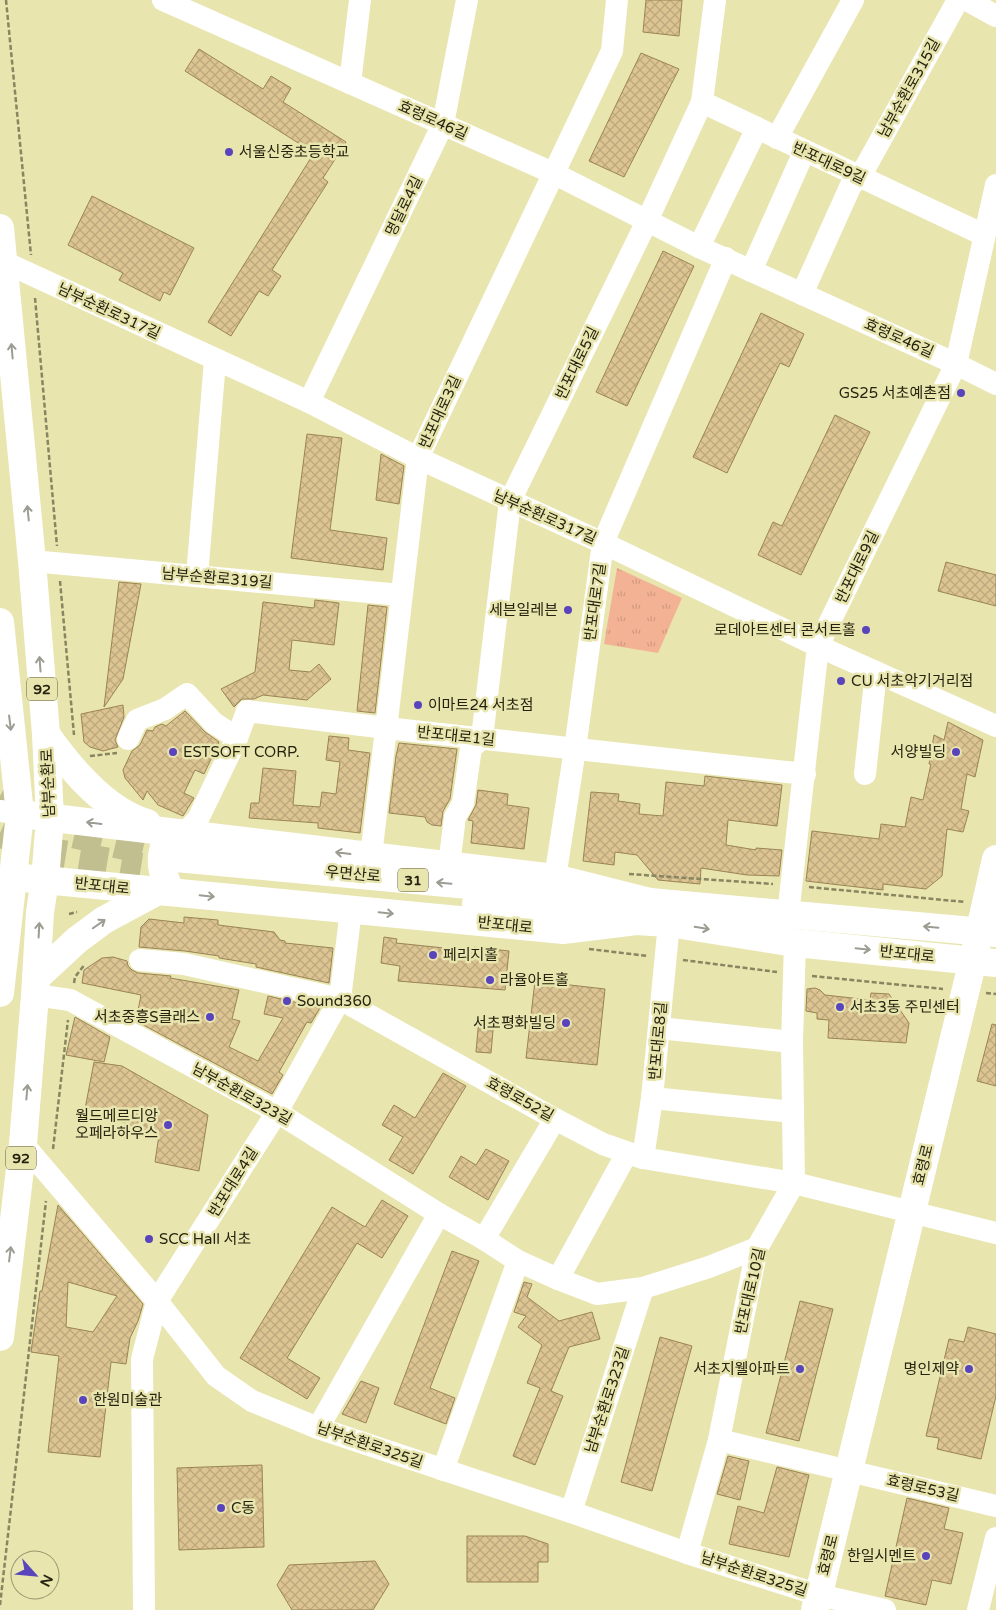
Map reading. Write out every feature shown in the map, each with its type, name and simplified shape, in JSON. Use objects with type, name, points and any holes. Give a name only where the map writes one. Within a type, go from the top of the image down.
[{"type":"main road","name":"남부순환로","points":[[0,228],[46,562],[46,734],[50,818],[46,880],[40,912],[23,1144],[0,1337]]},
{"type":"main road","name":"남부순환로","points":[[0,622],[10,813],[8,879],[0,993]]},
{"type":"main road","points":[[36,987],[57,958],[104,920],[173,870],[140,821],[113,805],[88,786],[46,734]]},
{"type":"main road","name":"반포대로","points":[[10,813],[50,818],[173,870],[350,910],[563,930],[643,911],[788,915],[988,932]]},
{"type":"main road","name":"반포대로","points":[[8,879],[46,880],[371,856],[555,878],[643,911],[669,923],[795,942],[984,962]]},
{"type":"main road","name":"효령로","points":[[817,1602],[911,1212],[984,962],[996,859]]},
{"type":"main road","name":"우면산로","points":[[173,870],[643,911]]},
{"type":"street","name":"효령로46길","points":[[164,0],[553,174],[699,247],[996,384]]},
{"type":"street","points":[[350,83],[360,0]]},
{"type":"street","name":"명달로4길","points":[[310,402],[443,124],[467,0]]},
{"type":"street","name":"반포대로3길","points":[[371,856],[418,458],[612,51],[618,0]]},
{"type":"street","name":"반포대로5길","points":[[482,738],[510,501],[647,221],[702,102],[715,0]]},
{"type":"street","points":[[777,138],[853,0]]},
{"type":"street","name":"남부순환로315길","points":[[860,177],[958,0]]},
{"type":"street","points":[[967,0],[996,16]]},
{"type":"street","name":"반포대로9길","points":[[702,102],[804,152],[984,235]]},
{"type":"street","points":[[699,247],[757,128]]},
{"type":"street","points":[[751,271],[804,152]]},
{"type":"street","points":[[802,294],[851,185],[860,177]]},
{"type":"street","name":"반포대로9길","points":[[788,915],[818,646],[956,364],[996,186]]},
{"type":"street","name":"반포대로7길","points":[[555,878],[575,749],[603,543],[726,258]]},
{"type":"street","name":"남부순환로317길","points":[[4,262],[310,402],[418,458],[603,543],[818,646],[996,726]]},
{"type":"street","points":[[198,576],[215,360]]},
{"type":"street","name":"남부순환로319길","points":[[46,562],[401,595]]},
{"type":"street","points":[[865,774],[876,672]]},
{"type":"street","points":[[128,739],[137,720],[165,710],[187,694],[214,723],[237,738]]},
{"type":"street","name":"반포대로1길","points":[[173,870],[237,738],[247,711],[805,774]]},
{"type":"street","points":[[449,865],[454,817],[463,803],[471,748],[482,738]]},
{"type":"street","name":"반포대로4길","points":[[144,1610],[142,1359],[157,1301],[277,1112],[340,998],[350,910]]},
{"type":"street","name":"반포대로8길","points":[[636,1156],[652,1098],[669,923]]},
{"type":"street","points":[[794,1183],[792,1042],[795,942]]},
{"type":"street","name":"효령로52길","points":[[140,960],[184,964],[340,998],[555,1119],[604,1144],[636,1156],[794,1183],[996,1233]]},
{"type":"street","name":"남부순환로323길","points":[[36,987],[70,1000],[277,1112],[439,1214],[484,1239],[518,1261],[597,1294],[643,1288],[709,1267],[757,1248]]},
{"type":"street","points":[[659,1028],[792,1042]]},
{"type":"street","points":[[652,1098],[793,1112]]},
{"type":"street","points":[[484,1239],[555,1119]]},
{"type":"street","name":"남부순환로325길","points":[[23,1144],[157,1301],[216,1376],[252,1401],[318,1428],[571,1512],[688,1553],[817,1602],[884,1610]]},
{"type":"street","points":[[558,1279],[636,1156]]},
{"type":"street","name":"반포대로10길","points":[[688,1553],[719,1440],[757,1248],[794,1183]]},
{"type":"street","points":[[318,1428],[439,1214]]},
{"type":"street","points":[[443,1470],[518,1261]]},
{"type":"street","name":"남부순환로323길","points":[[571,1512],[643,1288]]},
{"type":"street","points":[[719,1440],[849,1471]]},
{"type":"street","name":"효령로53길","points":[[849,1471],[996,1506]]},
{"type":"street","points":[[978,1610],[996,1538]]},
{"type":"path","points":[[6,0],[34,276],[46,562],[74,737]]},
{"type":"path","points":[[92,763],[86,756],[118,753],[128,739]]},
{"type":"path","points":[[0,1605],[70,1000],[75,977],[90,959]]},
{"type":"green space","points":[[617,568],[682,598],[658,653],[604,644]]},
{"type":"building","points":[[646,0],[682,0],[679,36],[643,32]]},
{"type":"building","points":[[199,49],[263,89],[271,76],[291,88],[283,102],[346,142],[323,178],[328,182],[272,270],[281,276],[268,296],[259,291],[231,336],[208,322],[314,153],[185,71]]},
{"type":"building","points":[[641,53],[679,69],[624,177],[589,161]]},
{"type":"building","points":[[92,196],[194,248],[170,295],[164,292],[160,301],[119,280],[123,273],[68,245]]},
{"type":"building","points":[[663,251],[694,266],[627,406],[596,392]]},
{"type":"building","points":[[761,313],[804,334],[789,367],[780,363],[727,473],[693,457]]},
{"type":"building","points":[[835,415],[870,432],[801,575],[758,555],[773,522],[782,526]]},
{"type":"building","points":[[307,434],[342,438],[330,530],[387,538],[383,570],[291,558]]},
{"type":"building","points":[[381,454],[404,466],[399,504],[376,500]]},
{"type":"building","points":[[946,562],[996,575],[996,606],[938,591]]},
{"type":"building","points":[[119,582],[141,584],[123,679],[104,707]]},
{"type":"building","points":[[315,600],[339,603],[334,645],[292,640],[289,670],[310,672],[319,664],[331,679],[307,700],[263,695],[254,699],[242,699],[234,707],[221,689],[255,672],[263,602],[314,608]]},
{"type":"building","points":[[368,605],[387,607],[375,713],[357,711]]},
{"type":"building","points":[[123,705],[124,717],[115,740],[118,747],[103,751],[90,747],[84,742],[81,714]]},
{"type":"building","name":"ESTSOFT CORP.","points":[[185,711],[205,732],[219,742],[204,774],[195,770],[184,793],[194,798],[183,816],[158,805],[147,791],[143,800],[125,778],[123,770],[132,751],[140,745],[147,730],[153,731],[155,727],[162,724],[166,726]]},
{"type":"building","points":[[948,722],[983,740],[975,777],[967,774],[961,809],[969,811],[963,832],[947,829],[942,876],[926,889],[883,884],[883,890],[806,881],[812,831],[879,839],[881,824],[905,827],[911,797],[923,800],[931,764],[929,764],[934,735],[944,740]]},
{"type":"building","points":[[329,736],[349,738],[348,750],[370,753],[360,833],[318,828],[318,823],[249,818],[251,803],[259,803],[263,768],[296,771],[293,805],[320,807],[322,792],[336,794],[340,762],[326,760]]},
{"type":"building","points":[[399,743],[457,749],[450,799],[443,811],[441,826],[432,825],[427,822],[425,817],[389,813]]},
{"type":"building","points":[[705,776],[782,785],[777,826],[728,820],[726,845],[756,850],[756,848],[782,850],[779,876],[747,875],[701,868],[700,884],[658,880],[637,855],[615,852],[614,865],[583,861],[591,792],[619,794],[618,801],[640,804],[639,814],[663,816],[666,782],[704,786]]},
{"type":"building","points":[[478,790],[508,794],[507,805],[529,808],[524,849],[471,843],[473,821],[468,820],[476,805]]},
{"type":"building","points":[[184,917],[218,920],[218,925],[274,932],[285,943],[333,948],[329,983],[256,967],[256,964],[219,958],[219,956],[139,947],[141,927],[149,919],[184,923]]},
{"type":"building","points":[[384,937],[397,939],[396,943],[473,951],[474,947],[509,951],[505,990],[398,981],[400,966],[381,963]]},
{"type":"building","points":[[113,957],[127,961],[128,966],[138,973],[171,976],[170,978],[239,990],[232,1019],[240,1021],[229,1047],[258,1061],[283,1018],[264,1014],[268,996],[320,1008],[311,1023],[307,1022],[279,1072],[283,1075],[272,1094],[136,1021],[141,995],[82,983],[84,970],[102,958]]},
{"type":"building","name":"서초평화빌딩","points":[[535,981],[605,989],[597,1065],[526,1058]]},
{"type":"building","points":[[815,988],[825,995],[870,1000],[871,993],[889,994],[909,1023],[906,1043],[828,1038],[829,1020],[817,1019],[817,1013],[806,1011],[807,989]]},
{"type":"building","points":[[75,1017],[110,1037],[104,1062],[66,1055]]},
{"type":"building","points":[[479,1018],[494,1019],[491,1053],[476,1052]]},
{"type":"building","points":[[992,1024],[996,1025],[996,1086],[977,1081]]},
{"type":"building","name":"월드메르디앙 오페라하우스","points":[[94,1062],[122,1066],[208,1115],[199,1171],[155,1162],[159,1135],[85,1109]]},
{"type":"building","points":[[443,1073],[466,1086],[413,1174],[389,1160],[403,1137],[382,1125],[394,1105],[415,1118]]},
{"type":"building","points":[[486,1149],[509,1161],[488,1200],[449,1177],[461,1156],[476,1165]]},
{"type":"building","points":[[382,1200],[408,1216],[382,1258],[357,1243],[287,1358],[320,1378],[307,1399],[240,1358],[332,1207],[365,1227]]},
{"type":"building","points":[[58,1205],[143,1304],[130,1338],[126,1364],[111,1362],[100,1457],[48,1452],[59,1356],[31,1352],[40,1291],[42,1291]],"holes":[[[68,1282],[117,1296],[93,1332],[66,1327]]]},
{"type":"building","points":[[452,1251],[479,1261],[430,1388],[455,1398],[446,1424],[394,1404]]},
{"type":"building","points":[[524,1282],[532,1284],[527,1297],[559,1321],[592,1312],[600,1339],[569,1347],[551,1391],[563,1396],[535,1465],[513,1456],[540,1388],[527,1383],[542,1345],[518,1327],[526,1316],[514,1312]]},
{"type":"building","name":"서초지웰아파트","points":[[800,1301],[833,1309],[799,1441],[766,1433]]},
{"type":"building","name":"명인제약","points":[[968,1327],[996,1334],[996,1396],[981,1459],[937,1449],[939,1438],[926,1436],[949,1339],[964,1342]]},
{"type":"building","points":[[660,1337],[692,1346],[652,1491],[621,1482]]},
{"type":"building","points":[[361,1381],[379,1388],[366,1423],[342,1414]]},
{"type":"building","points":[[728,1456],[749,1461],[740,1500],[717,1494]]},
{"type":"building","name":"C동","points":[[262,1465],[264,1547],[179,1550],[177,1468]]},
{"type":"building","points":[[777,1467],[809,1475],[789,1557],[729,1544],[738,1506],[764,1513]]},
{"type":"building","name":"한일시멘트","points":[[907,1498],[949,1508],[944,1529],[963,1533],[951,1584],[932,1580],[926,1605],[885,1596]]},
{"type":"building","points":[[467,1536],[525,1536],[548,1544],[548,1562],[538,1562],[538,1582],[467,1582]]},
{"type":"building","points":[[375,1561],[389,1584],[373,1610],[292,1610],[277,1585],[289,1565]]},
{"type":"tunnel","points":[[0,796],[69,833],[176,858]]},
{"type":"tunnel","points":[[0,833],[38,850],[141,867]]},
{"type":"place","name":"서울신중초등학교","points":[[229,152]]},
{"type":"place","name":"GS25 서초예촌점","points":[[961,393]]},
{"type":"place","name":"세븐일레븐","points":[[568,610]]},
{"type":"place","name":"로데아트센터 콘서트홀","points":[[866,630]]},
{"type":"place","name":"CU 서초악기거리점","points":[[841,681]]},
{"type":"place","name":"이마트24 서초점","points":[[418,705]]},
{"type":"place","name":"ESTSOFT CORP.","points":[[173,752]]},
{"type":"place","name":"서양빌딩","points":[[956,752]]},
{"type":"place","name":"페리지홀","points":[[433,955]]},
{"type":"place","name":"라율아트홀","points":[[490,980]]},
{"type":"place","name":"Sound360","points":[[287,1001]]},
{"type":"place","name":"서초3동 주민센터","points":[[840,1007]]},
{"type":"place","name":"서초중흥S클래스","points":[[210,1017]]},
{"type":"place","name":"서초평화빌딩","points":[[566,1023]]},
{"type":"place","name":"월드메르디앙 오페라하우스","points":[[168,1125]]},
{"type":"place","name":"SCC Hall 서초","points":[[149,1239]]},
{"type":"place","name":"서초지웰아파트","points":[[800,1369]]},
{"type":"place","name":"명인제약","points":[[969,1369]]},
{"type":"place","name":"한원미술관","points":[[83,1400]]},
{"type":"place","name":"C동","points":[[221,1508]]},
{"type":"place","name":"한일시멘트","points":[[926,1556]]}]
